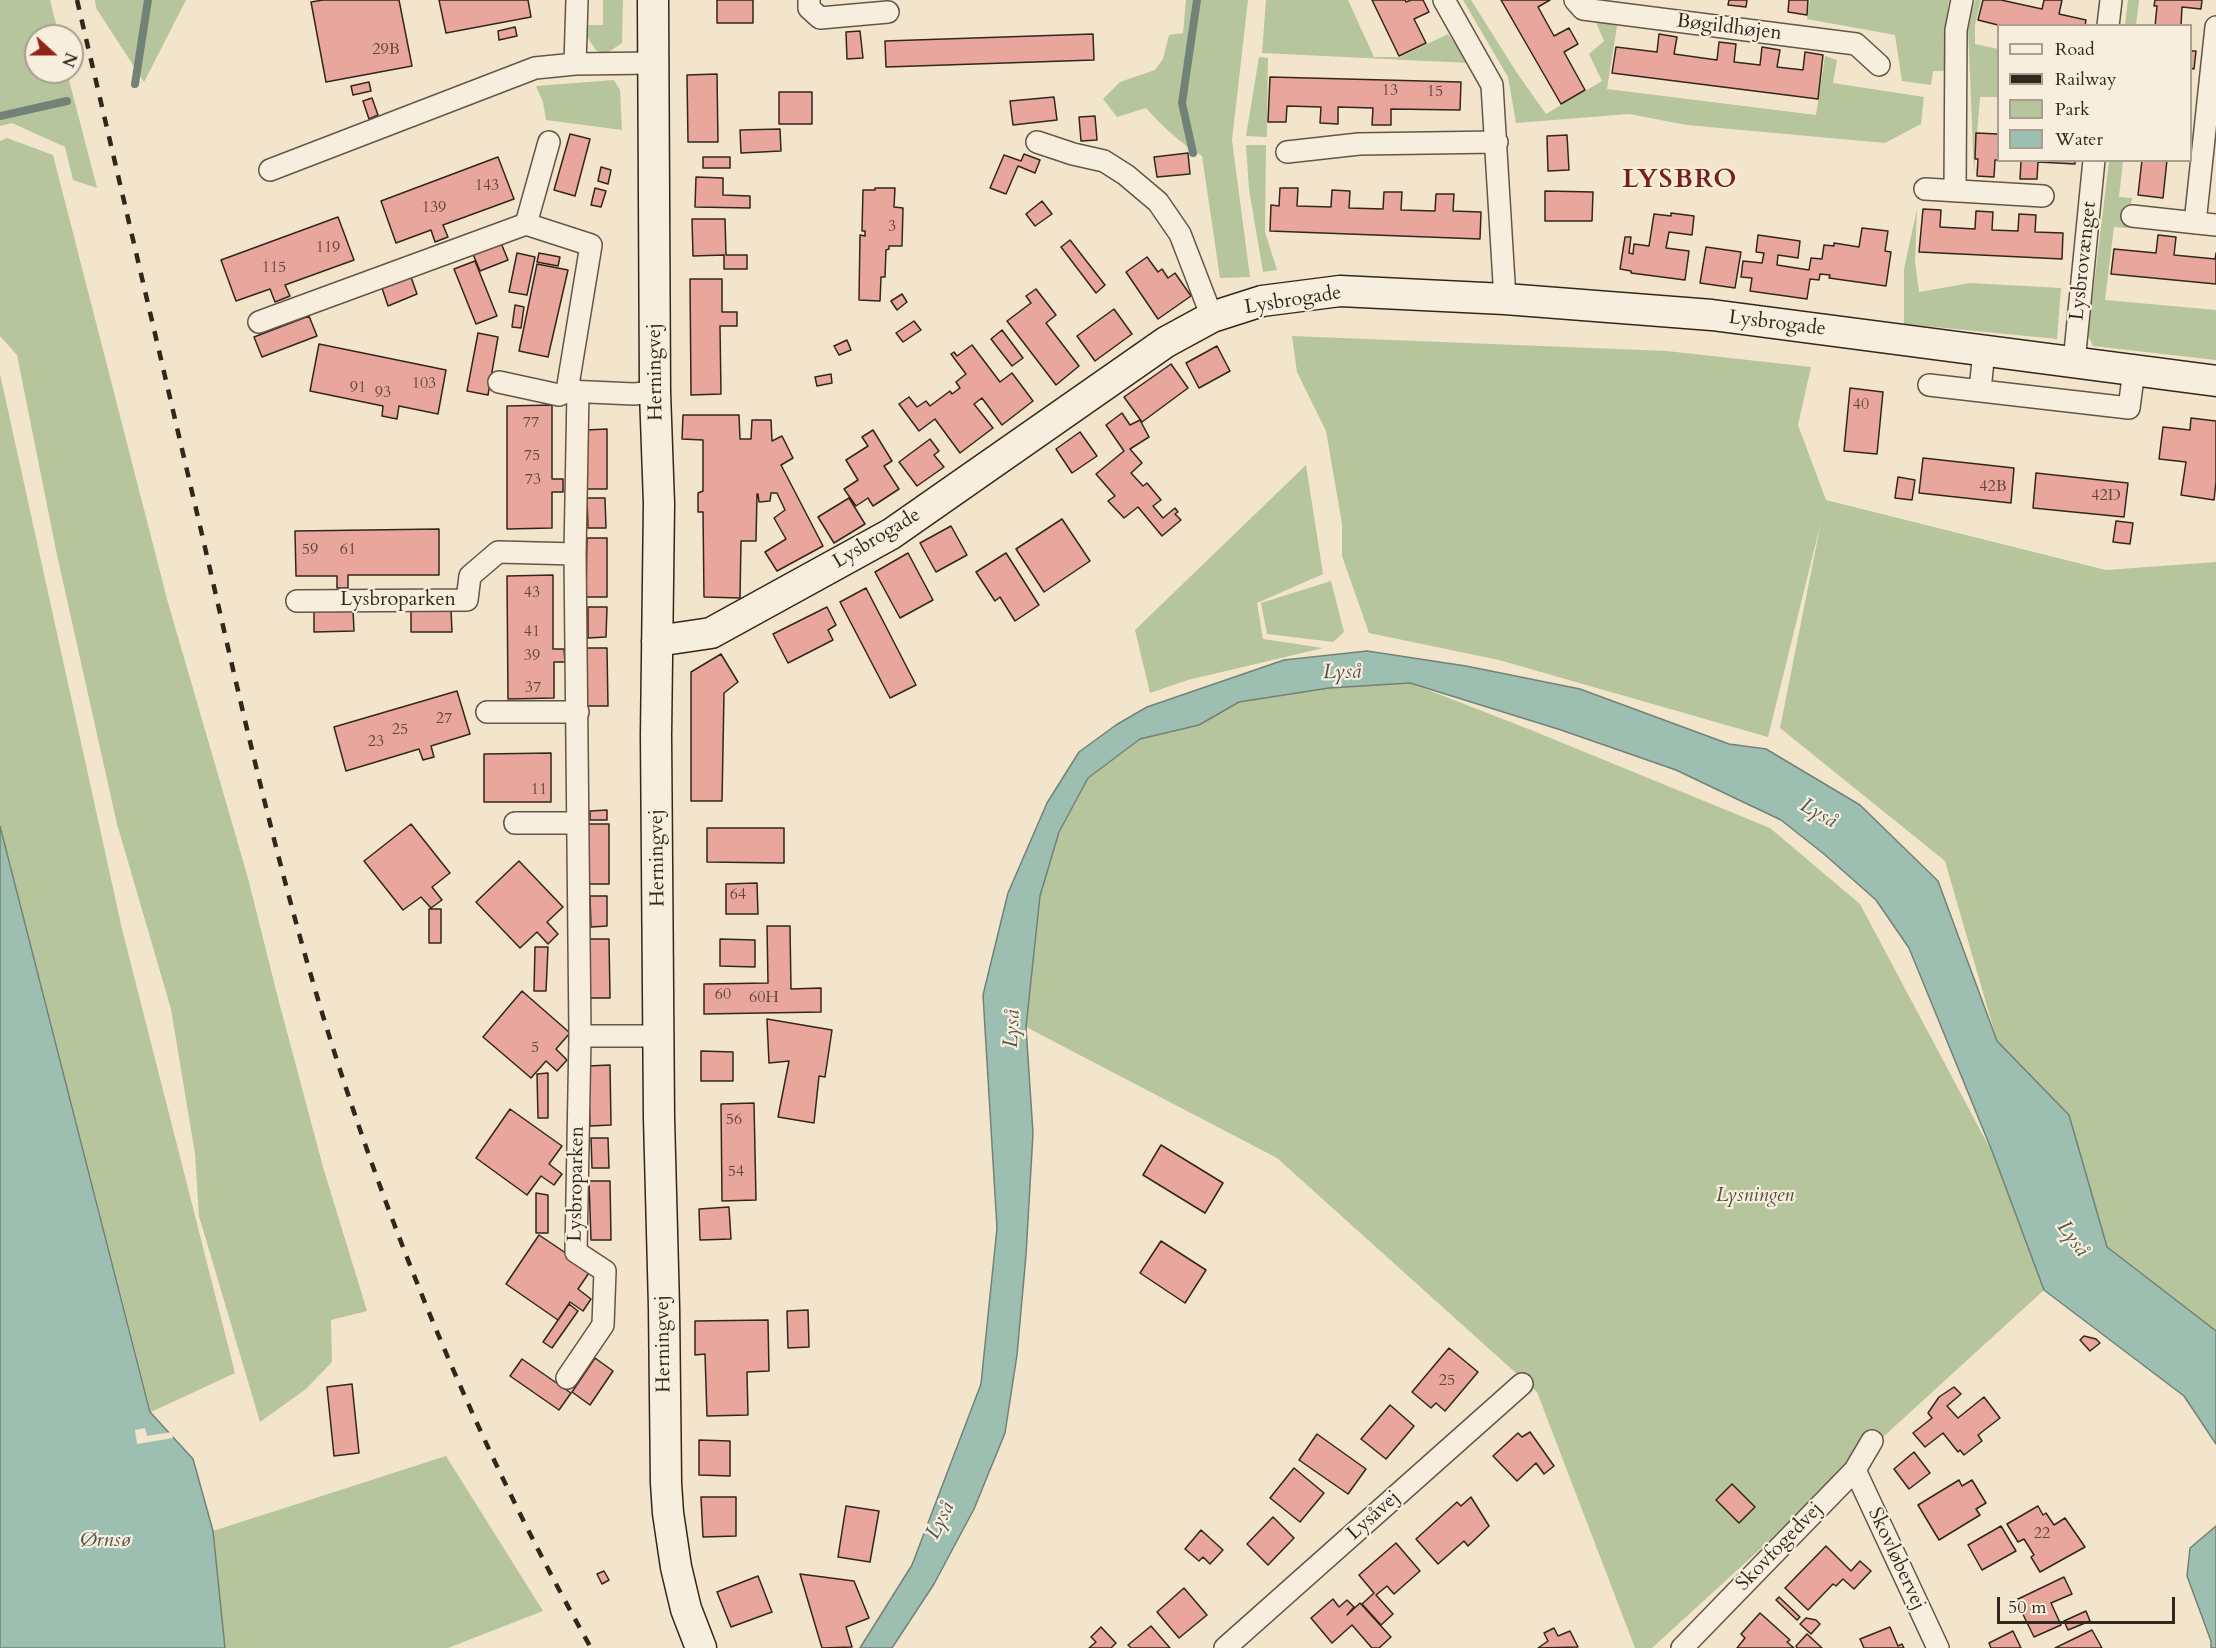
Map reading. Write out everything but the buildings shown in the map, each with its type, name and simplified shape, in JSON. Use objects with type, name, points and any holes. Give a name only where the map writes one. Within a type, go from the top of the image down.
[{"type":"street","points":[[575,64],[577,0]]},
{"type":"street","name":"Herningvej","points":[[653,0],[655,392],[659,504],[657,641],[659,1118],[668,1512],[683,1600],[701,1648]]},
{"type":"street","points":[[809,0],[810,8],[820,18],[888,12]]},
{"type":"street","points":[[1444,0],[1492,85],[1505,299]]},
{"type":"street","name":"Bøgildhøjen","points":[[1575,0],[1583,9],[1856,44],[1879,66]]},
{"type":"street","points":[[1955,192],[1956,30],[1962,0]]},
{"type":"street","points":[[2108,24],[2111,0]]},
{"type":"street","points":[[2195,223],[2216,27]]},
{"type":"street","points":[[270,170],[535,68],[575,64],[654,63]]},
{"type":"street","points":[[259,322],[526,224],[549,142]]},
{"type":"street","points":[[1037,142],[1104,161],[1126,175],[1158,202],[1180,234],[1212,318]]},
{"type":"street","points":[[1287,152],[1359,144],[1497,142]]},
{"type":"street","name":"Lysbrovænget","points":[[2074,362],[2094,162]]},
{"type":"street","points":[[1925,189],[2043,196]]},
{"type":"street","points":[[2132,216],[2216,225]]},
{"type":"street","name":"Lysbroparken","points":[[526,224],[591,245],[572,391],[578,712],[576,823],[580,1036],[576,1252],[605,1271],[603,1325],[567,1378]]},
{"type":"street","name":"Lysbrogade","points":[[657,641],[711,633],[891,534],[1166,342],[1212,318],[1262,302],[1340,291],[1505,299],[1712,315],[2216,381]]},
{"type":"street","points":[[1980,390],[1984,351]]},
{"type":"street","points":[[1929,385],[2129,408],[2134,370]]},
{"type":"street","points":[[499,382],[559,395],[572,391],[634,394],[655,392]]},
{"type":"street","name":"Lysbroparken","points":[[297,601],[467,600],[470,576],[498,552],[575,554]]},
{"type":"street","points":[[487,712],[578,712]]},
{"type":"street","points":[[515,823],[576,823]]},
{"type":"street","points":[[580,1036],[659,1036]]},
{"type":"street","name":"Lysåvej","points":[[1225,1648],[1522,1384]]},
{"type":"street","name":"Skovfogedvej","points":[[1682,1648],[1855,1470],[1872,1442]]},
{"type":"street","name":"Skovløbervej","points":[[1855,1470],[1938,1648]]},
{"type":"green space","points":[[0,0],[50,0],[56,24],[24,24],[24,84],[70,84],[97,188],[73,180],[65,147],[12,123],[0,126]]},
{"type":"green space","points":[[95,0],[186,0],[144,82],[96,8]]},
{"type":"green space","points":[[603,0],[623,0],[622,43],[604,55],[596,50],[587,37],[588,25],[603,25]]},
{"type":"green space","points":[[1186,0],[1248,0],[1232,140],[1250,277],[1220,278],[1202,156],[1172,134],[1146,108],[1117,117],[1103,99],[1120,82],[1155,70],[1163,59],[1169,35],[1183,33]]},
{"type":"green space","points":[[1266,0],[1348,0],[1374,57],[1400,57],[1448,34],[1469,63],[1262,53]]},
{"type":"green space","points":[[1463,0],[1471,0],[1546,114],[1602,81],[1589,54],[1604,41],[1595,20],[1617,26],[1607,89],[1816,115],[1825,56],[1837,60],[1833,83],[1924,97],[1921,124],[1885,143],[1687,125],[1629,114],[1516,123],[1508,77]]},
{"type":"green space","points":[[1810,0],[1949,0],[1945,31],[1947,71],[1933,71],[1931,85],[1902,81],[1895,35],[1807,19]]},
{"type":"green space","points":[[1975,0],[1981,0],[1975,25],[1975,44],[1997,49],[1997,97],[1980,97],[1974,172],[1968,28]]},
{"type":"green space","points":[[2128,0],[2139,0],[2136,24],[2125,24]]},
{"type":"green space","points":[[1259,57],[1268,58],[1267,137],[1246,136]]},
{"type":"green space","points":[[614,80],[620,90],[622,130],[546,120],[543,102],[536,86]]},
{"type":"green space","points":[[7,138],[53,155],[167,599],[248,878],[323,1167],[367,1311],[331,1320],[332,1362],[306,1389],[260,1422],[199,1216],[195,1154],[171,1009],[117,824],[57,555],[17,355],[0,336],[0,141]]},
{"type":"green space","points":[[1246,145],[1266,145],[1265,232],[1277,270],[1263,272],[1249,189]]},
{"type":"green space","points":[[2109,162],[2123,162],[2119,197],[2132,198],[2127,228],[2114,227],[2105,300],[2216,310],[2216,360],[2093,346],[2088,335]]},
{"type":"green space","points":[[1917,209],[1915,262],[1919,292],[1970,283],[2061,288],[2057,339],[1904,324],[1904,269]]},
{"type":"green space","points":[[1292,336],[1667,351],[1811,367],[1798,425],[1826,500],[2106,570],[2216,562],[2216,1331],[2107,1247],[2069,1115],[1997,1041],[1945,861],[1780,728],[1821,522],[1768,737],[1499,660],[1369,633],[1342,556],[1342,524],[1326,431],[1297,372]]},
{"type":"green space","points":[[0,374],[122,929],[235,1373],[151,1412],[0,824]]},
{"type":"green space","points":[[1306,465],[1323,574],[1257,603],[1263,639],[1323,648],[1188,680],[1150,693],[1135,630]]},
{"type":"green space","points":[[1331,581],[1344,632],[1333,642],[1267,634],[1261,603]]},
{"type":"green space","name":"Lysningen","points":[[1410,683],[1770,828],[1860,904],[1994,1156],[2044,1290],[1652,1648],[1635,1648],[1537,1392],[1277,1158],[1026,1027],[1040,896],[1059,832],[1088,778],[1140,739],[1199,725],[1239,702],[1329,688]]},
{"type":"green space","points":[[446,1456],[543,1611],[448,1648],[225,1648],[213,1531]]},
{"type":"water","name":"Lyså","points":[[1367,651],[1466,666],[1580,689],[1729,744],[1766,749],[1860,805],[1938,881],[1997,1041],[2069,1115],[2107,1247],[2216,1331],[2216,1444],[2184,1396],[2044,1290],[1994,1156],[1909,948],[1876,900],[1824,854],[1781,820],[1676,770],[1561,730],[1410,683],[1329,688],[1239,702],[1199,725],[1140,739],[1088,778],[1059,832],[1040,896],[1026,1027],[1033,1133],[1017,1355],[1005,1433],[974,1509],[934,1584],[892,1648],[860,1648],[912,1565],[981,1384],[997,1228],[983,995],[1008,893],[1047,803],[1079,752],[1116,725],[1147,707],[1284,660]]},
{"type":"water","name":"Ørnsø","points":[[0,826],[150,1412],[193,1459],[213,1531],[225,1648],[0,1648]]},
{"type":"water","points":[[2216,1526],[2216,1648],[2211,1648],[2211,1641],[2187,1576],[2190,1548]]},
{"type":"pier","points":[[145,1428],[147,1436],[172,1432],[173,1438],[137,1444],[135,1430]]},
{"type":"waterway","points":[[135,84],[148,0]]},
{"type":"waterway","points":[[1193,153],[1182,103],[1197,0]]},
{"type":"waterway","points":[[0,116],[67,101]]},
{"type":"railway","points":[[77,0],[257,772],[288,895],[323,1016],[377,1179],[440,1339],[511,1496],[591,1648]]},
{"type":"district","name":"LYSBRO","points":[[1680,181]]}]
